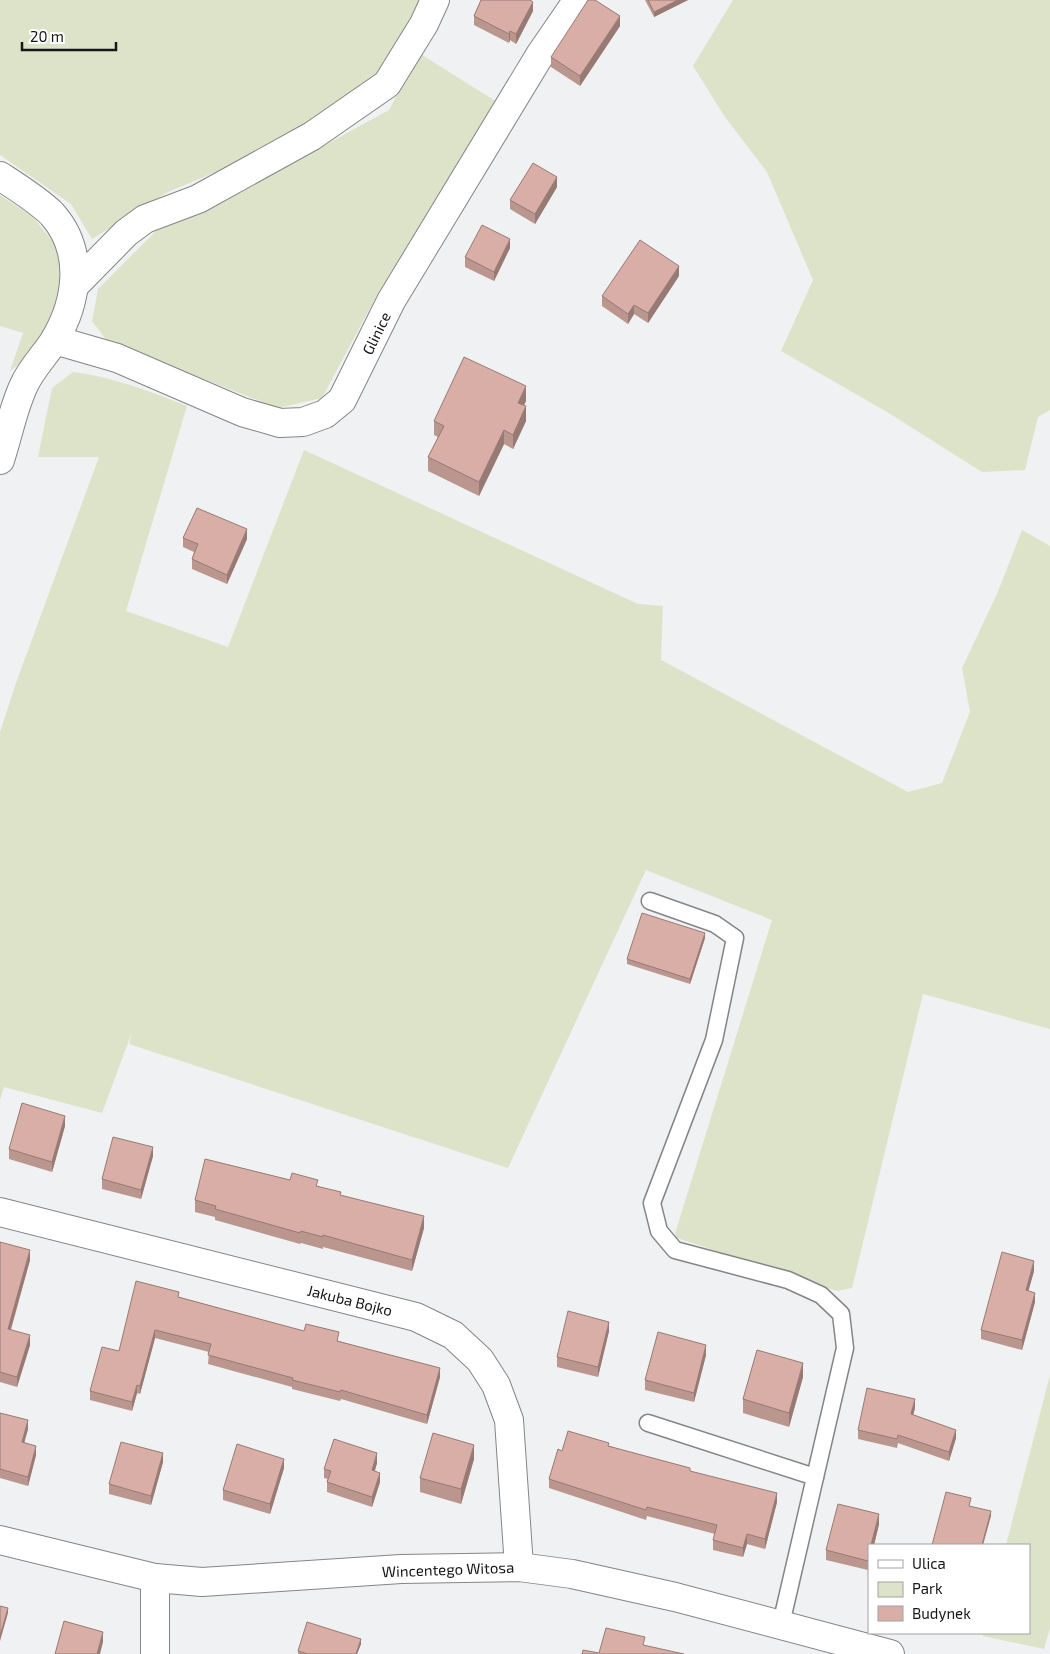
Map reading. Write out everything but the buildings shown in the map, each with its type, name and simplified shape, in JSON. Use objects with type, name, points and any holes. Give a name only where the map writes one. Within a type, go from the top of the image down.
[{"type":"street","points":[[75,284],[126,233],[145,219],[198,199],[312,136],[387,84],[424,24],[435,0]]},
{"type":"street","name":"Glinice","points":[[55,340],[117,358],[242,412],[270,421],[280,423],[303,422],[325,414],[342,400],[391,301],[540,55],[575,4]]},
{"type":"street","points":[[0,176],[51,214],[65,234],[74,255],[75,284],[70,305],[55,340],[24,384],[0,460]]},
{"type":"street","name":"Jakuba Bojko","points":[[0,1212],[416,1317],[453,1335],[480,1360],[496,1385],[510,1420],[519,1567]]},
{"type":"street","name":"Wincentego Witosa","points":[[0,1540],[155,1578],[202,1582],[401,1569],[519,1567],[591,1578],[781,1624],[890,1654]]},
{"type":"street","points":[[155,1578],[155,1654]]},
{"type":"lane","points":[[650,901],[715,924],[735,938],[714,1040],[652,1203],[659,1231],[675,1250],[788,1280],[821,1295],[841,1314],[845,1348],[781,1624]]},
{"type":"lane","points":[[648,1423],[815,1477]]},
{"type":"green space","points":[[0,0],[421,0],[380,72],[261,153],[168,192],[92,239],[71,204],[0,155]]},
{"type":"green space","points":[[733,0],[1050,0],[1050,410],[1038,417],[1025,470],[982,472],[887,412],[781,351],[813,280],[767,172],[725,117],[693,66]]},
{"type":"green space","points":[[419,53],[497,102],[378,293],[322,398],[278,408],[107,341],[92,321],[98,289],[160,227],[225,200],[389,110]]},
{"type":"green space","points":[[0,195],[32,216],[72,265],[45,344],[10,371],[23,333],[0,326]]},
{"type":"green space","points":[[73,372],[117,381],[187,406],[126,611],[228,647],[304,450],[638,604],[663,606],[661,660],[908,792],[942,783],[970,712],[962,668],[997,594],[1022,530],[1050,546],[1050,1029],[923,994],[852,1288],[837,1291],[674,1237],[772,920],[646,870],[508,1168],[129,1044],[132,1032],[102,1113],[4,1087],[0,1100],[0,732],[16,683],[99,457],[38,457],[52,388]]},
{"type":"green space","points":[[1050,1375],[1050,1628],[1044,1649],[983,1636],[983,1634],[1030,1634],[1030,1544],[1006,1544]]}]
